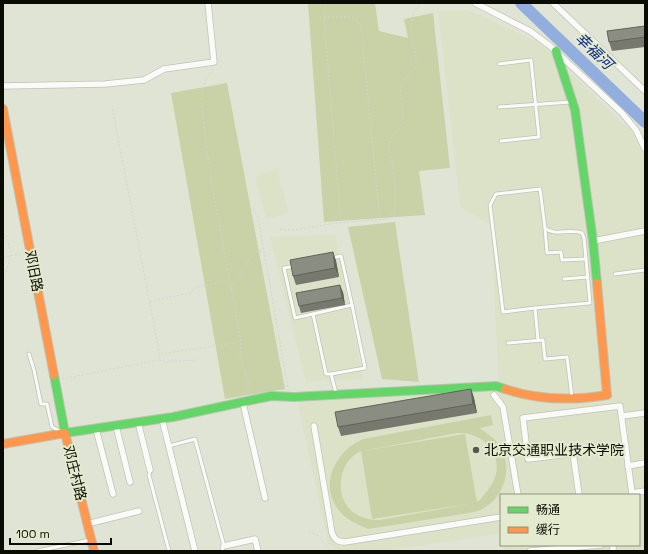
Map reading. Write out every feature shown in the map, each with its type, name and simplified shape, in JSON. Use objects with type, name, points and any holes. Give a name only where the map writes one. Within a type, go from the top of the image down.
[{"type":"street","points":[[3,86],[105,84],[144,80],[164,69],[214,62],[208,3]]},
{"type":"street","points":[[475,3],[530,31],[556,51],[622,113],[636,130],[645,149]]},
{"type":"street","points":[[553,3],[645,91]]},
{"type":"street","points":[[65,434],[162,419],[271,396],[290,397],[336,395],[496,386],[510,391],[549,399],[591,399],[607,395],[593,241],[573,102],[556,51]]},
{"type":"street","name":"邓旧路","points":[[3,109],[65,434]]},
{"type":"street","points":[[593,241],[645,231]]},
{"type":"street","points":[[494,395],[503,407],[518,494]]},
{"type":"street","points":[[243,403],[265,498]]},
{"type":"street","points":[[626,447],[528,459],[523,418],[620,406],[622,416],[626,447],[628,466],[632,494],[645,491]]},
{"type":"street","points":[[622,416],[645,413]]},
{"type":"street","points":[[162,419],[195,551]]},
{"type":"street","points":[[138,422],[150,470]]},
{"type":"street","points":[[116,426],[130,482]]},
{"type":"street","points":[[314,426],[332,533],[334,538],[339,542],[500,517]]},
{"type":"street","points":[[96,429],[113,494]]},
{"type":"street","name":"邓庄村路","points":[[3,444],[65,434],[94,551]]},
{"type":"street","points":[[573,453],[579,494]]},
{"type":"street","points":[[628,466],[645,463]]},
{"type":"street","points":[[87,524],[139,511]]},
{"type":"street","points":[[223,548],[255,539],[258,551]]},
{"type":"street","points":[[530,551],[588,546]]},
{"type":"lane","points":[[498,64],[531,60],[539,137],[501,141]]},
{"type":"lane","points":[[499,107],[573,102]]},
{"type":"lane","points":[[545,228],[551,232],[577,230],[582,233],[586,259],[590,303],[503,312],[490,205],[491,200],[496,194],[540,189],[547,254],[561,252],[562,260],[586,259]]},
{"type":"lane","points":[[313,314],[326,374],[365,368],[341,256],[327,259]]},
{"type":"lane","points":[[298,265],[284,268],[295,318],[352,305]]},
{"type":"lane","points":[[615,274],[645,270]]},
{"type":"lane","points":[[564,279],[588,277]]},
{"type":"lane","points":[[535,308],[538,340]]},
{"type":"lane","points":[[508,343],[543,340],[545,359],[567,357],[572,399]]},
{"type":"lane","points":[[29,354],[41,404],[47,404],[52,426],[65,434]]},
{"type":"lane","points":[[331,374],[336,395]]},
{"type":"lane","points":[[169,446],[195,439],[223,548]]},
{"type":"lane","points":[[150,470],[149,476],[169,551]]},
{"type":"lane","points":[[37,551],[91,540]]},
{"type":"path","points":[[326,3],[324,17],[342,223]]},
{"type":"path","points":[[280,230],[294,230],[342,223],[380,220],[387,219],[393,214],[395,207],[389,143],[391,138],[404,122],[401,87],[405,79],[410,75],[416,65],[412,25],[414,12],[422,3]]},
{"type":"path","points":[[324,17],[348,17],[357,20],[362,28],[380,220]]},
{"type":"path","points":[[214,62],[213,70],[205,81],[201,98],[202,111],[230,289],[241,342],[240,356],[249,385],[242,398],[243,403]]},
{"type":"path","points":[[112,106],[160,354],[158,360]]},
{"type":"path","points":[[253,209],[258,217],[290,397]]},
{"type":"path","points":[[3,233],[7,236],[12,256],[3,282]]},
{"type":"path","points":[[230,289],[254,253],[263,249]]},
{"type":"path","points":[[3,257],[30,253]]},
{"type":"path","points":[[150,301],[191,294],[194,289],[198,287],[229,281]]},
{"type":"path","points":[[160,354],[241,342]]},
{"type":"path","points":[[55,380],[158,360],[167,362],[196,360]]},
{"type":"path","points":[[309,532],[319,536],[331,551]]},
{"type":"shaded area","points":[[468,10],[538,42],[633,133],[645,159],[645,551],[504,551],[503,546],[640,546],[640,494],[500,494],[500,533],[388,551],[336,551],[328,543],[298,405],[302,401],[499,390],[491,225],[460,207],[438,11]]},
{"type":"shaded area","points":[[277,169],[289,213],[266,219],[255,176]]},
{"type":"shaded area","points":[[335,234],[363,379],[306,382],[270,237]]},
{"type":"green space","points":[[308,3],[375,3],[379,31],[408,38],[404,19],[433,13],[450,168],[419,171],[425,215],[324,222]]},
{"type":"green space","points":[[227,83],[285,389],[225,399],[171,93]]},
{"type":"green space","points":[[395,222],[419,382],[382,379],[348,227]]},
{"type":"green space","points":[[491,415],[493,425],[480,428],[496,441],[504,454],[506,463],[505,480],[502,489],[497,496],[491,503],[479,511],[368,529],[344,516],[336,506],[331,495],[330,484],[336,462],[352,445],[363,439]],"holes":[[[457,433],[474,435],[481,439],[492,450],[495,457],[497,465],[494,481],[490,488],[477,502],[465,434],[362,451]],[[361,451],[372,519],[475,503],[380,520],[371,519],[362,517],[349,508],[341,491],[341,481],[347,463],[353,456]]]},
{"type":"building","points":[[645,26],[645,37],[609,42],[607,31]]},
{"type":"building","points":[[333,252],[335,268],[293,276],[290,260]]},
{"type":"building","points":[[340,285],[342,298],[299,306],[296,293]]},
{"type":"building","points":[[471,389],[473,404],[338,427],[335,412]]},
{"type":"waterway","name":"幸福河","points":[[521,3],[645,122]]},
{"type":"traffic: fast","points":[[556,51],[575,110],[593,241],[597,283]]},
{"type":"traffic: fast","points":[[54,375],[65,433],[173,417],[271,396],[294,397],[496,386],[505,389]]},
{"type":"traffic: slow","points":[[3,109],[54,375]]},
{"type":"traffic: slow","points":[[505,389],[517,393],[568,399],[607,395],[597,283]]},
{"type":"traffic: slow","points":[[3,444],[65,433],[94,551]]},
{"type":"place","name":"北京交通职业技术学院","points":[[476,450]]}]
